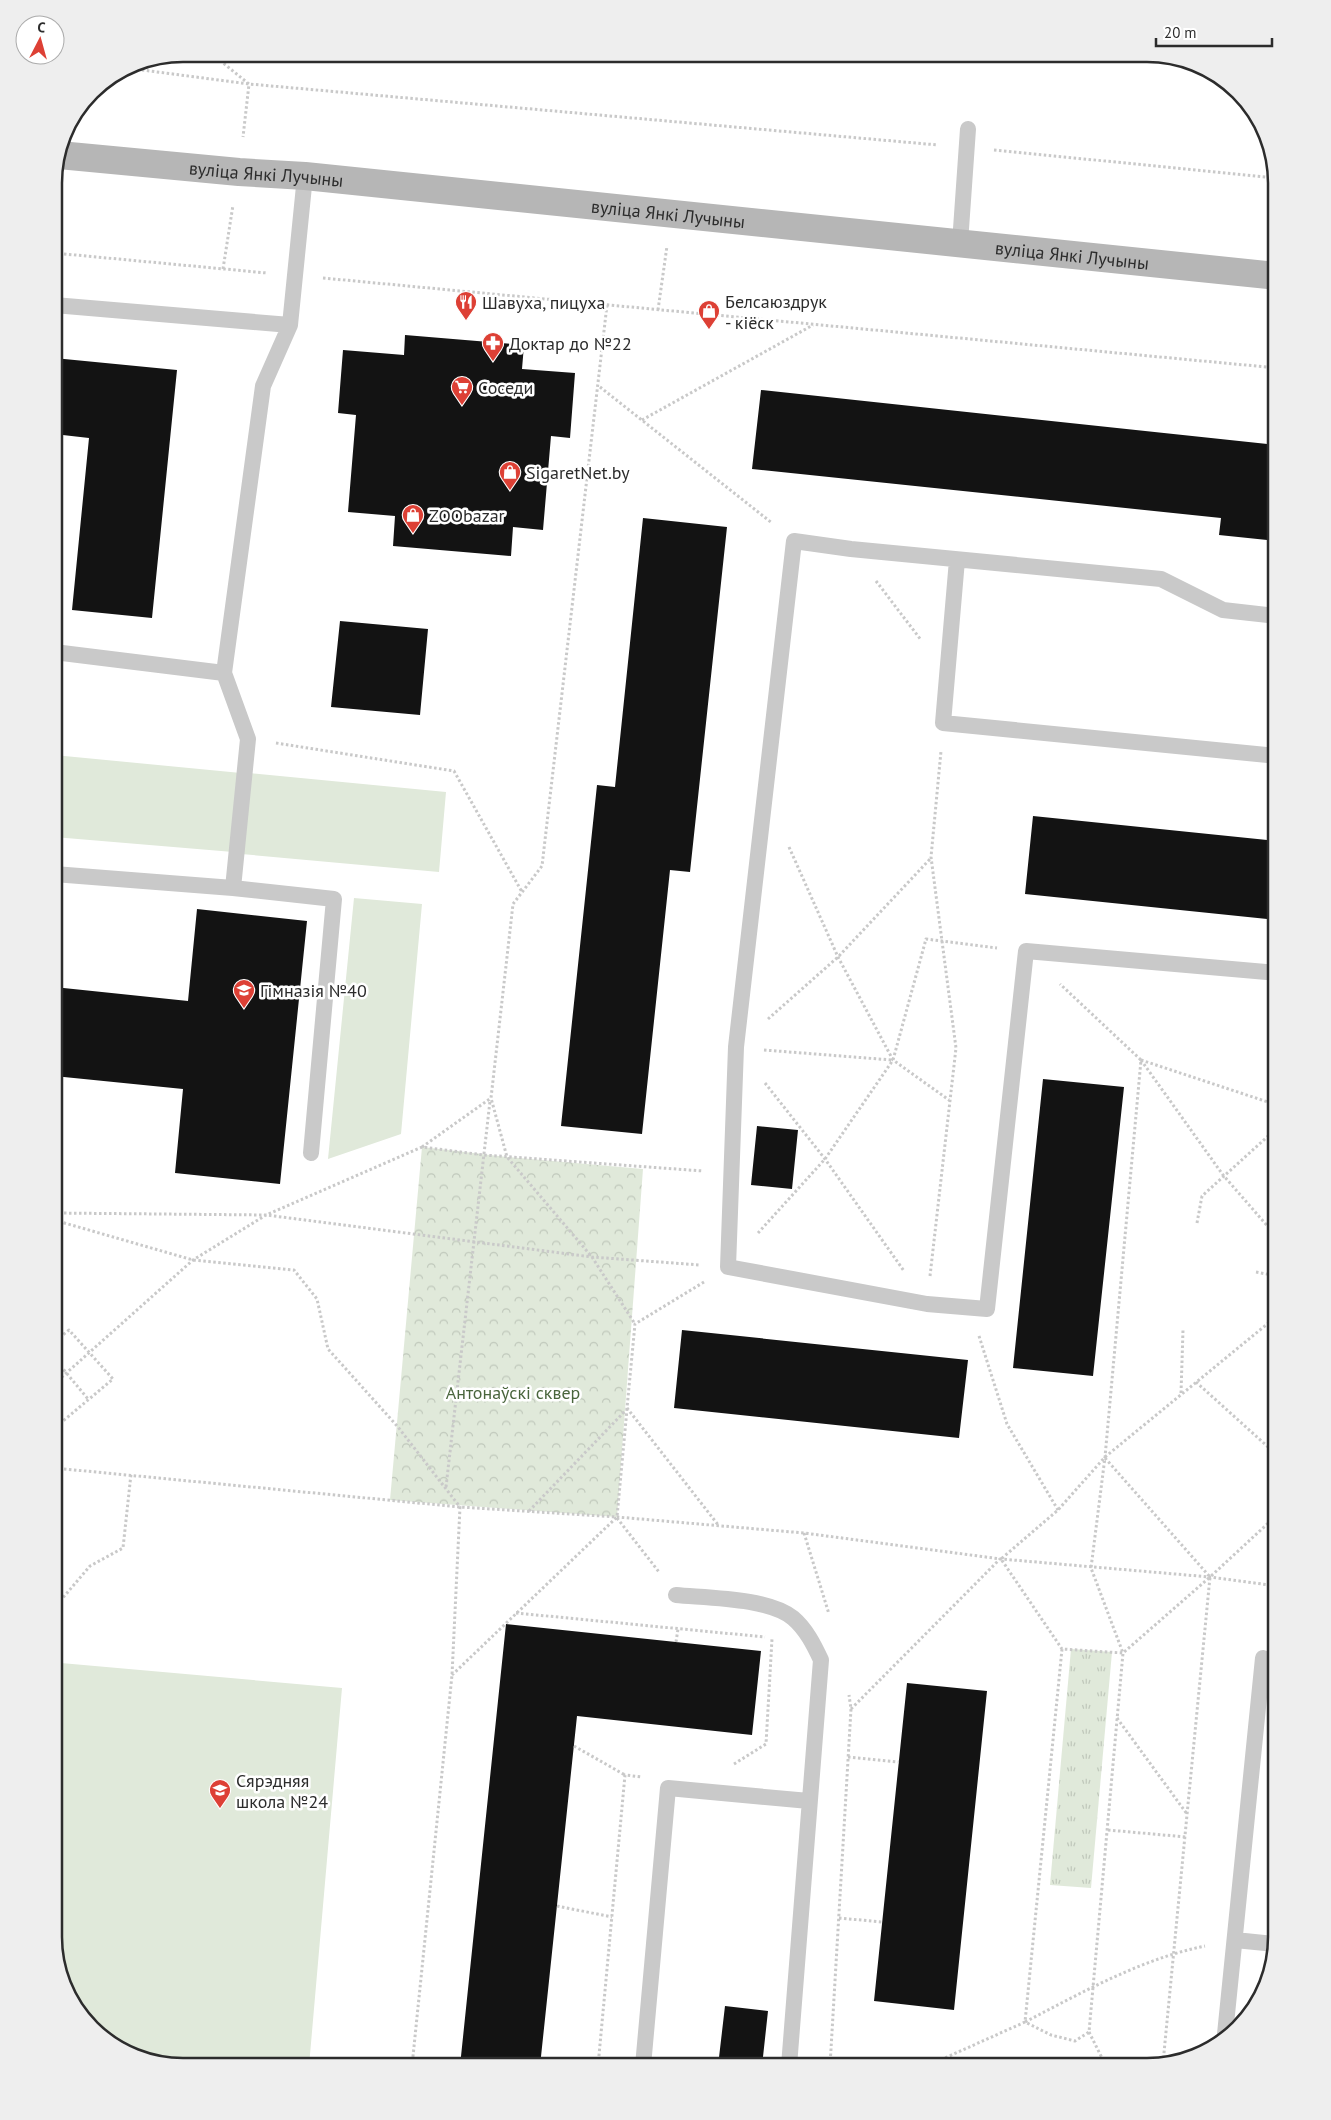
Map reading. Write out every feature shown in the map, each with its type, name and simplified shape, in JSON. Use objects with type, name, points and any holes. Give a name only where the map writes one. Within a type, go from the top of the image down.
[{"type":"main road","name":"вуліца Янкі Лучыны","points":[[66,156],[239,172],[305,176],[1268,275]]},
{"type":"lane","points":[[960,243],[968,129]]},
{"type":"lane","points":[[233,888],[248,739],[224,673],[263,386],[290,325],[305,176]]},
{"type":"lane","points":[[63,306],[290,325]]},
{"type":"lane","points":[[1268,615],[1224,610],[1161,579],[851,549],[794,540],[736,1047],[728,1266],[927,1304],[987,1309],[1026,951],[1268,972]]},
{"type":"lane","points":[[957,560],[943,723],[1268,755]]},
{"type":"lane","points":[[63,653],[224,673]]},
{"type":"lane","points":[[63,875],[334,898],[311,1152]]},
{"type":"lane","points":[[676,1595],[770,1605],[794,1618],[812,1640],[821,1660],[790,2058]]},
{"type":"lane","points":[[1226,2029],[1263,1658]]},
{"type":"lane","points":[[644,2057],[668,1788],[809,1802]]},
{"type":"lane","points":[[1235,1940],[1268,1943]]},
{"type":"path","points":[[222,62],[249,84]]},
{"type":"path","points":[[142,70],[249,84],[967,148],[1268,177]]},
{"type":"path","points":[[658,310],[672,214]]},
{"type":"path","points":[[63,254],[1268,367]]},
{"type":"path","points":[[446,1488],[513,904],[542,866],[600,387],[607,305]]},
{"type":"path","points":[[642,420],[814,324]]},
{"type":"path","points":[[600,387],[794,540]]},
{"type":"path","points":[[851,549],[947,673]]},
{"type":"path","points":[[927,1304],[956,1048],[931,857],[943,723]]},
{"type":"path","points":[[248,739],[454,771],[522,892]]},
{"type":"path","points":[[765,794],[838,957],[893,1060],[949,1100]]},
{"type":"path","points":[[736,1047],[838,957],[931,857]]},
{"type":"path","points":[[635,1324],[728,1266],[825,1159],[893,1060],[926,939],[1026,951],[1140,1060],[1223,1175],[1268,1227]]},
{"type":"path","points":[[736,1047],[893,1060]]},
{"type":"path","points":[[736,1047],[825,1159],[927,1304]]},
{"type":"path","points":[[1140,1060],[1268,1102]]},
{"type":"path","points":[[1102,2058],[1090,2032],[1123,1653],[1090,1568],[1105,1457],[1140,1060]]},
{"type":"path","points":[[63,1376],[193,1260],[266,1215],[422,1147],[491,1098]]},
{"type":"path","points":[[452,1675],[617,1517],[635,1324],[592,1257],[507,1157],[491,1098]]},
{"type":"path","points":[[1198,1223],[1202,1196],[1268,1136]]},
{"type":"path","points":[[422,1147],[484,1155],[643,1169],[731,1173]]},
{"type":"path","points":[[63,1213],[266,1215],[474,1240],[592,1257],[728,1266]]},
{"type":"path","points":[[63,1223],[193,1260],[294,1270],[317,1299],[328,1349],[398,1427],[460,1507],[452,1675],[413,2057]]},
{"type":"path","points":[[1256,1272],[1268,1274]]},
{"type":"path","points":[[970,1308],[1007,1424],[1058,1510]]},
{"type":"path","points":[[851,1709],[1000,1559],[1058,1510],[1105,1457],[1268,1323]]},
{"type":"path","points":[[63,1335],[69,1330],[113,1379],[63,1421]]},
{"type":"path","points":[[1181,1394],[1183,1330]]},
{"type":"path","points":[[63,1369],[88,1399]]},
{"type":"path","points":[[1196,1382],[1268,1447]]},
{"type":"path","points":[[529,1512],[627,1408]]},
{"type":"path","points":[[627,1408],[719,1526]]},
{"type":"path","points":[[1105,1457],[1210,1578],[1164,2056]]},
{"type":"path","points":[[63,1469],[460,1507],[617,1517],[804,1534],[1000,1559],[1268,1585]]},
{"type":"path","points":[[63,1598],[90,1566],[123,1548],[130,1474]]},
{"type":"path","points":[[617,1517],[676,1595]]},
{"type":"path","points":[[1062,1649],[1123,1653],[1210,1578],[1268,1523]]},
{"type":"path","points":[[804,1534],[831,1618]]},
{"type":"path","points":[[1000,1559],[1062,1649],[1025,2022]]},
{"type":"path","points":[[516,1613],[772,1638],[778,1645]]},
{"type":"path","points":[[676,1642],[678,1629]]},
{"type":"path","points":[[728,1768],[766,1744],[772,1638]]},
{"type":"path","points":[[831,2058],[851,1709],[848,1691]]},
{"type":"path","points":[[1116,1718],[1188,1815]]},
{"type":"path","points":[[574,1746],[625,1775],[652,1777]]},
{"type":"path","points":[[848,1757],[899,1762]]},
{"type":"path","points":[[599,2057],[625,1775]]},
{"type":"path","points":[[1108,1830],[1186,1837]]},
{"type":"path","points":[[557,1906],[612,1917]]},
{"type":"path","points":[[839,1918],[882,1922]]},
{"type":"path","points":[[945,2058],[1025,2022],[1094,1986],[1175,1952],[1235,1940]]},
{"type":"path","points":[[1025,2022],[1051,2035],[1075,2041],[1090,2032]]},
{"type":"green space","points":[[63,756],[241,773],[233,852],[63,838]]},
{"type":"green space","points":[[249,773],[446,792],[439,872],[241,854]]},
{"type":"green space","points":[[354,898],[422,904],[401,1134],[328,1159]]},
{"type":"green space","name":"Антонаўскі сквер","points":[[422,1147],[507,1157],[643,1169],[617,1517],[390,1500]]},
{"type":"green space","points":[[1071,1649],[1112,1652],[1091,1888],[1050,1885]]},
{"type":"green space","points":[[63,1663],[342,1688],[310,2057],[175,2057],[144,2051],[116,2037],[92,2016],[83,2004],[69,1976],[64,1953]]},
{"type":"building","points":[[405,335],[524,345],[522,369],[575,373],[570,438],[551,436],[543,530],[513,527],[511,556],[393,546],[395,516],[348,512],[356,415],[338,413],[343,350],[404,355]]},
{"type":"building","points":[[63,359],[177,370],[152,618],[72,610],[89,438],[63,435]]},
{"type":"building","points":[[761,390],[1268,444],[1268,540],[1219,535],[1221,518],[752,469]]},
{"type":"building","points":[[643,518],[727,527],[690,872],[670,870],[642,1134],[561,1126],[597,785],[615,787]]},
{"type":"building","points":[[340,621],[428,629],[420,715],[331,707]]},
{"type":"building","points":[[1033,816],[1268,840],[1268,919],[1025,894]]},
{"type":"building","name":"Гімназія №40","points":[[197,909],[307,921],[280,1184],[175,1173],[183,1089],[63,1077],[63,988],[188,1001]]},
{"type":"building","points":[[1043,1079],[1124,1087],[1093,1376],[1013,1368]]},
{"type":"building","points":[[757,1126],[798,1130],[792,1189],[751,1185]]},
{"type":"building","points":[[682,1330],[968,1360],[959,1438],[674,1408]]},
{"type":"building","points":[[506,1624],[761,1651],[752,1735],[577,1716],[541,2057],[461,2057]]},
{"type":"building","points":[[907,1683],[987,1691],[954,2010],[874,2001]]},
{"type":"building","points":[[725,2006],[768,2011],[763,2058],[719,2058]]},
{"type":"place","name":"Шавуха, пицуха","points":[[466,321]]},
{"type":"place","name":"Белсаюздрук - кіёск","points":[[709,330]]},
{"type":"place","name":"Доктар до №22","points":[[493,362]]},
{"type":"place","name":"Соседи","points":[[462,406]]},
{"type":"place","name":"SigaretNet.by","points":[[510,491]]},
{"type":"place","name":"ZOObazar","points":[[413,534]]},
{"type":"place","name":"Гімназія №40","points":[[244,1009]]},
{"type":"place","name":"Сярэдняя школа №24","points":[[220,1809]]}]
